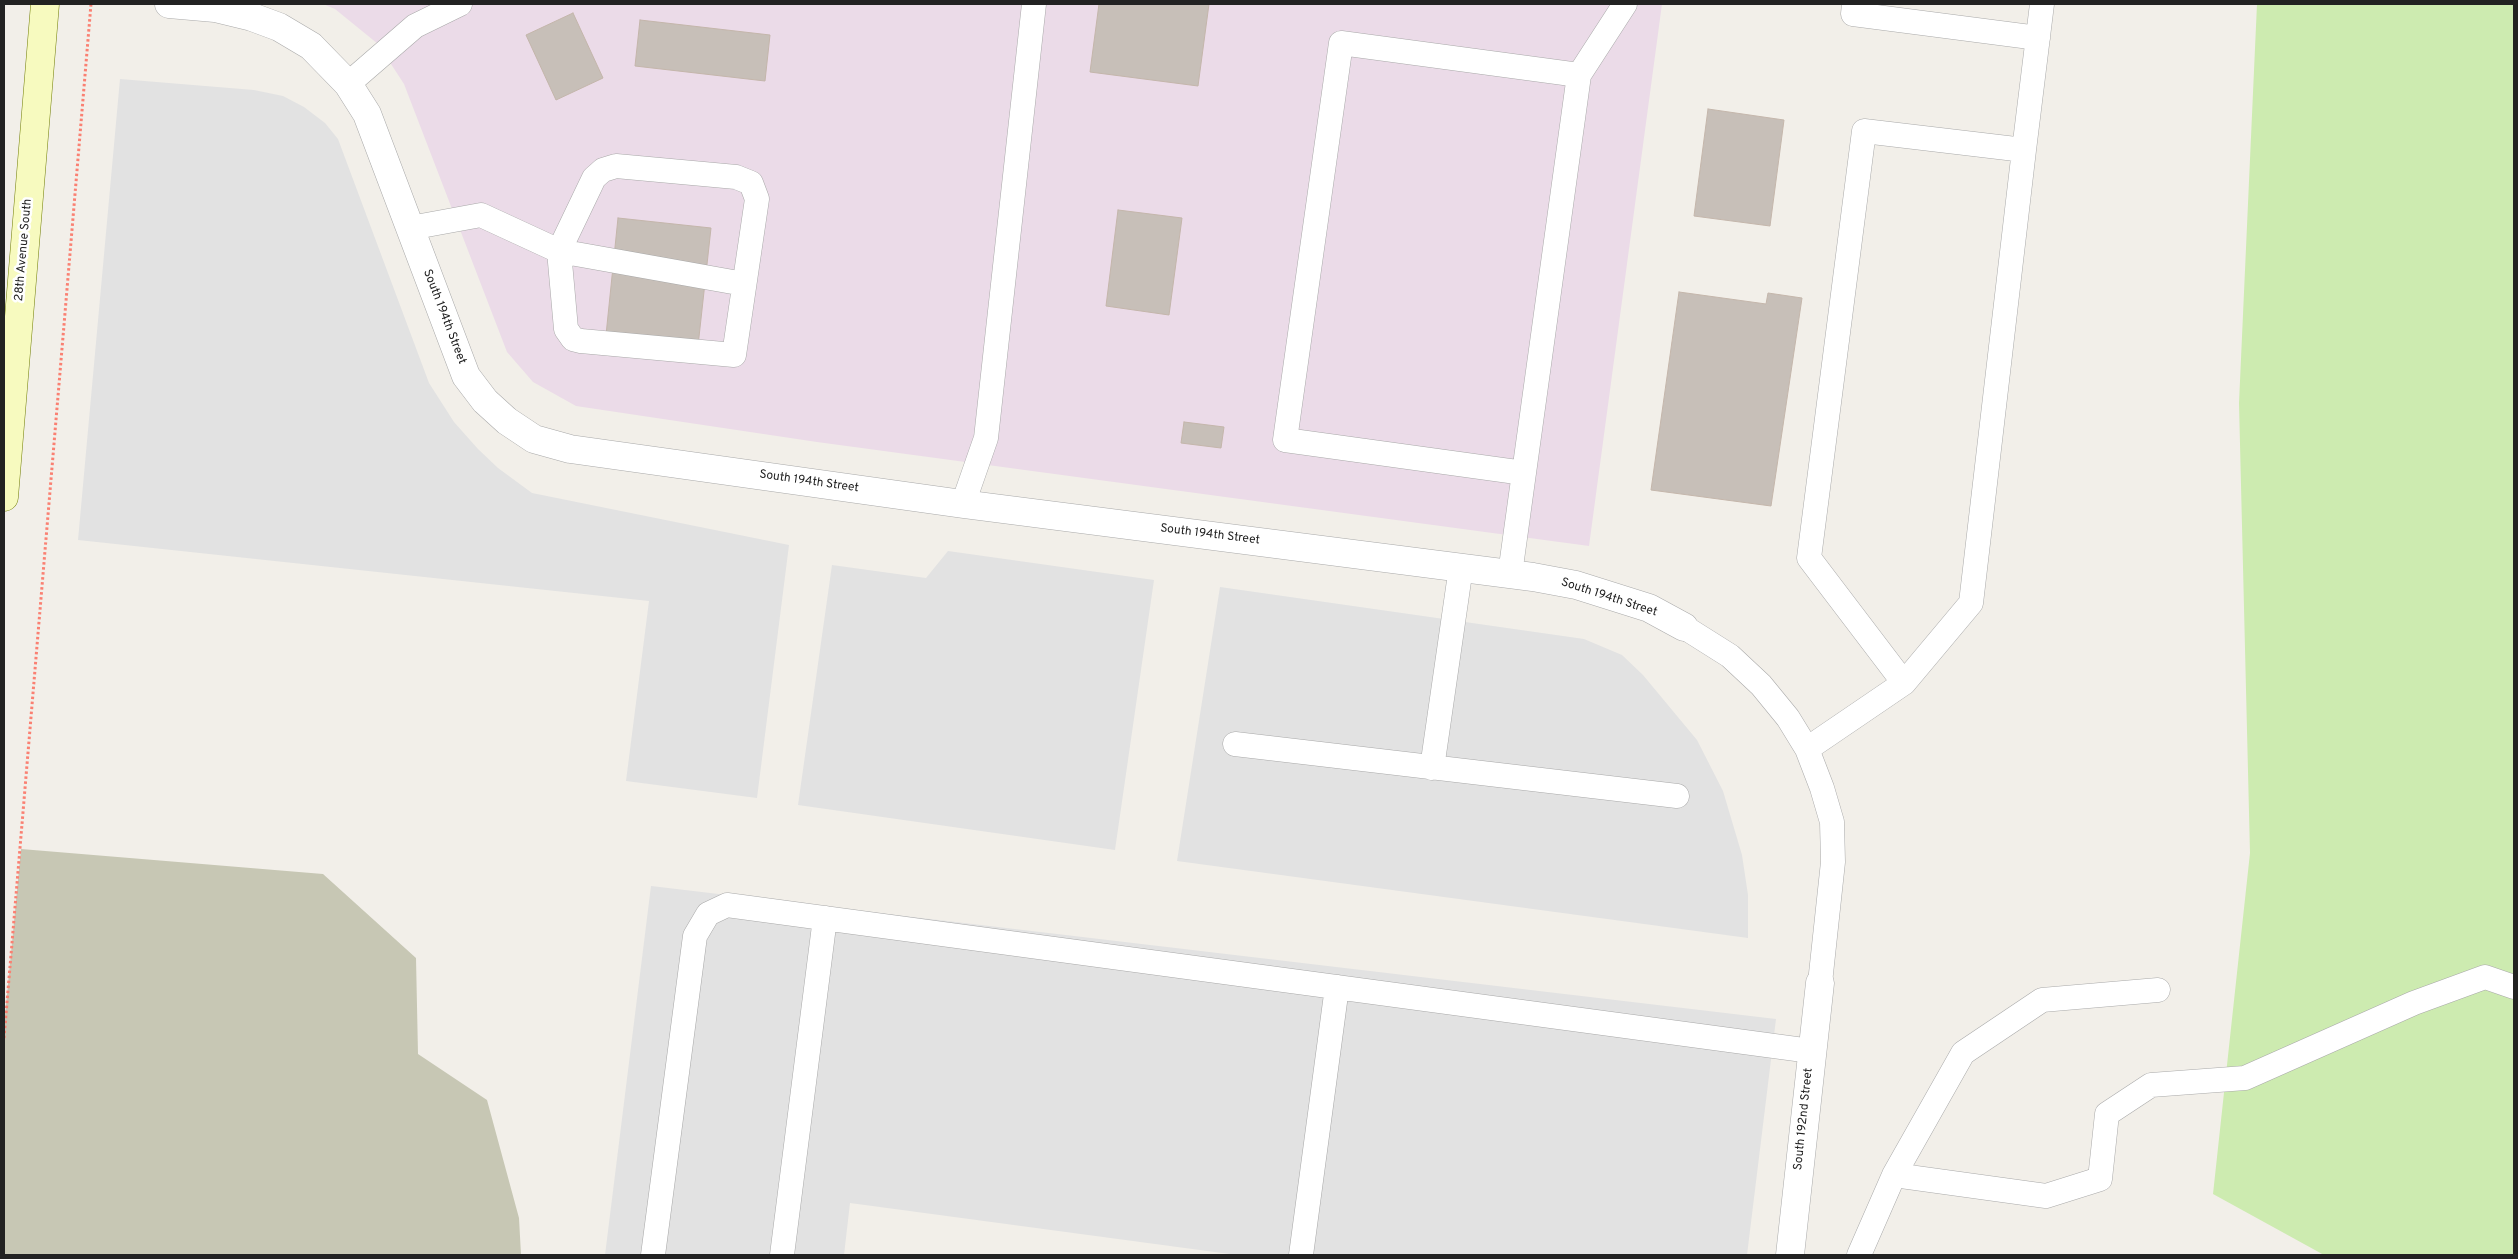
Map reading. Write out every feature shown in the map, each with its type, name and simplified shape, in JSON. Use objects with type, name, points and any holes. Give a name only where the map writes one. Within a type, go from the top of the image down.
[{"type":"main road","name":"28th Avenue South","points":[[4,497],[44,4]]},
{"type":"street","name":"South 194th Street","points":[[169,4],[215,8],[252,17],[279,27],[311,46],[348,84],[367,114],[466,376],[485,401],[507,421],[534,439],[570,449],[963,504],[1510,574],[1576,585],[1649,608],[1684,627]]},
{"type":"street","name":"South 192nd Street","points":[[1790,1255],[1820,983]]},
{"type":"lane","points":[[348,84],[415,26],[460,4]]},
{"type":"lane","points":[[963,504],[986,438],[1034,4]]},
{"type":"lane","points":[[1510,574],[1579,75],[1625,4]]},
{"type":"lane","points":[[1854,4],[1853,14],[2038,38]]},
{"type":"lane","points":[[1807,749],[1904,683],[1971,604],[2042,4]]},
{"type":"lane","points":[[1524,473],[1285,440],[1341,43],[1579,75]]},
{"type":"lane","points":[[1904,683],[1808,558],[1864,131],[2024,150]]},
{"type":"lane","points":[[616,166],[736,177],[751,184],[757,199],[744,284],[734,355],[581,342],[573,338],[566,329],[559,250],[594,178],[603,170],[616,166]]},
{"type":"lane","points":[[410,228],[481,215],[559,250],[744,284]]},
{"type":"lane","points":[[1432,768],[1461,567]]},
{"type":"lane","points":[[1684,627],[1730,656],[1761,685],[1788,718],[1807,749],[1822,788],[1832,822],[1833,862],[1820,983]]},
{"type":"lane","points":[[1235,744],[1677,796]]},
{"type":"lane","points":[[653,1255],[695,936],[708,914],[727,905],[1811,1051]]},
{"type":"lane","points":[[782,1255],[825,918]]},
{"type":"lane","points":[[1894,1175],[2046,1196],[2100,1179],[2108,1114],[2151,1085],[2245,1078],[2414,1003],[2485,977],[2514,987]]},
{"type":"lane","points":[[1301,1255],[1337,987]]},
{"type":"lane","points":[[1860,1255],[1894,1175],[1963,1053],[2042,1000],[2158,990]]},
{"type":"path","points":[[4,1038],[91,4]]},
{"type":"shaded area","points":[[323,4],[1662,4],[1589,546],[817,442],[576,406],[533,382],[507,352],[404,84],[378,44],[335,9]]},
{"type":"shaded area","points":[[120,79],[254,90],[283,96],[304,107],[325,123],[338,139],[429,383],[454,422],[478,449],[498,468],[532,493],[789,545],[757,798],[626,781],[649,601],[78,540]]},
{"type":"shaded area","points":[[948,551],[1154,580],[1115,850],[798,805],[832,565],[926,578]]},
{"type":"shaded area","points":[[1220,587],[1584,639],[1622,655],[1643,675],[1697,740],[1723,791],[1742,855],[1748,895],[1748,938],[1177,861]]},
{"type":"shaded area","points":[[21,849],[323,874],[416,958],[418,1054],[487,1100],[519,1218],[521,1255],[4,1255],[4,1026]]},
{"type":"shaded area","points":[[651,886],[1776,1019],[1747,1255],[1237,1255],[850,1203],[844,1255],[605,1255]]},
{"type":"green space","points":[[2257,4],[2514,4],[2514,1255],[2324,1255],[2213,1194],[2250,853],[2239,403]]},
{"type":"building","points":[[1099,4],[1209,4],[1198,86],[1090,72]]},
{"type":"building","points":[[573,13],[603,78],[556,100],[526,35]]},
{"type":"building","points":[[640,20],[770,35],[765,81],[635,66]]},
{"type":"building","points":[[1708,109],[1784,120],[1770,226],[1694,216]]},
{"type":"building","points":[[1118,210],[1182,218],[1169,315],[1106,306]]},
{"type":"building","points":[[618,218],[711,228],[698,346],[606,335]]},
{"type":"building","points":[[1679,292],[1766,304],[1768,293],[1802,298],[1771,506],[1651,490]]},
{"type":"building","points":[[1184,422],[1224,427],[1221,448],[1181,443]]}]
